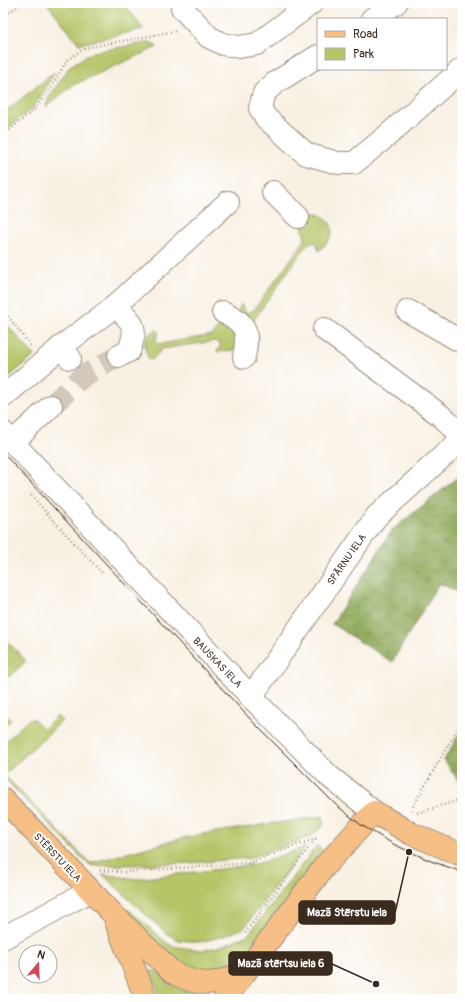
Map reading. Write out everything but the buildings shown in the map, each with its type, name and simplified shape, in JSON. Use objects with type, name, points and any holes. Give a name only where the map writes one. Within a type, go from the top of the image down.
[{"type":"main road","name":"STĒRSTU IELA","points":[[3,799],[90,891],[172,972],[183,978],[207,984],[226,980],[245,972]]},
{"type":"main road","name":"BAUSKAS IELA","points":[[374,812],[404,822],[412,834],[462,855]]},
{"type":"main road","points":[[225,999],[324,867],[374,812]]},
{"type":"main road","name":"STĒRSTU IELA","points":[[114,915],[146,999]]},
{"type":"street","points":[[182,8],[209,37],[223,44],[239,47],[257,44],[312,3]]},
{"type":"street","points":[[374,18],[396,3]]},
{"type":"street","points":[[317,57],[275,83],[264,93],[260,108],[266,118],[306,154],[338,164],[354,163],[388,135],[462,69]]},
{"type":"street","points":[[273,192],[298,217]]},
{"type":"street","points":[[3,397],[65,353],[228,202]]},
{"type":"street","points":[[115,306],[131,320],[134,336],[129,351],[119,356]]},
{"type":"street","points":[[408,311],[462,342]]},
{"type":"street","points":[[222,312],[235,318],[245,329],[247,344],[244,357]]},
{"type":"street","points":[[324,329],[440,414],[462,436]]},
{"type":"street","points":[[8,437],[51,406]]},
{"type":"street","name":"BAUSKAS IELA","points":[[8,437],[180,623],[251,697],[330,777],[374,812]]},
{"type":"street","name":"SPĀRNU IELA","points":[[251,697],[376,516],[462,439]]},
{"type":"street","points":[[3,938],[90,891]]},
{"type":"path","points":[[3,17],[22,3]]},
{"type":"path","points":[[3,135],[35,109],[52,86],[67,60],[85,48],[198,26]]},
{"type":"path","points":[[3,310],[34,350]]},
{"type":"path","points":[[27,489],[52,519],[102,573]]},
{"type":"path","points":[[404,822],[462,722]]},
{"type":"path","points":[[404,822],[462,799]]},
{"type":"path","points":[[97,870],[124,872],[248,863],[317,838],[245,933]]},
{"type":"green space","points":[[47,3],[124,3],[143,29],[79,44]]},
{"type":"green space","points":[[151,42],[157,47],[73,85],[46,107],[48,99],[70,66],[93,52]]},
{"type":"green space","points":[[55,72],[34,107],[3,132],[3,113]]},
{"type":"green space","points":[[315,213],[326,218],[330,224],[332,232],[330,238],[319,251],[316,242],[308,243],[250,325],[238,312],[241,304],[246,313],[253,311],[305,240],[301,220],[309,214]]},
{"type":"green space","points":[[3,320],[33,354],[33,357],[3,382]]},
{"type":"green space","points":[[223,320],[236,327],[235,350],[217,352],[221,344],[215,341],[162,349],[152,360],[149,359],[145,342],[148,336],[156,330],[159,332],[155,341],[161,344],[213,335]]},
{"type":"green space","points":[[462,474],[462,594],[439,583],[392,662],[332,624],[392,530]]},
{"type":"green space","points":[[5,639],[26,661],[9,677],[3,671],[3,640]]},
{"type":"green space","points":[[3,712],[11,720],[3,727]]},
{"type":"green space","points":[[57,716],[62,721],[4,775],[90,863],[203,834],[323,816],[323,826],[310,837],[250,858],[190,863],[93,866],[87,863],[3,777],[3,744],[29,719],[34,719],[44,729]]},
{"type":"green space","points":[[462,729],[462,786],[444,760]]},
{"type":"green space","points":[[317,845],[323,851],[243,957],[222,968],[214,970],[198,970],[182,965],[161,948],[126,912],[129,910],[168,944],[177,947],[202,950],[218,947],[248,935]]},
{"type":"green space","points":[[305,847],[244,928],[224,936],[200,942],[178,940],[166,933],[102,874],[136,879],[229,868],[260,863]]},
{"type":"green space","points":[[152,970],[160,973],[182,990],[210,995],[212,999],[161,999],[151,974]]},
{"type":"tunnel","points":[[51,406],[83,376],[119,356]]},
{"type":"tram line","points":[[3,453],[254,723],[335,804],[361,825],[395,845],[431,861],[462,872]]},
{"type":"place","name":"Mazā Stērstu iela","points":[[409,852]]},
{"type":"place","name":"Mazā stērtsu iela 6","points":[[376,984]]}]
